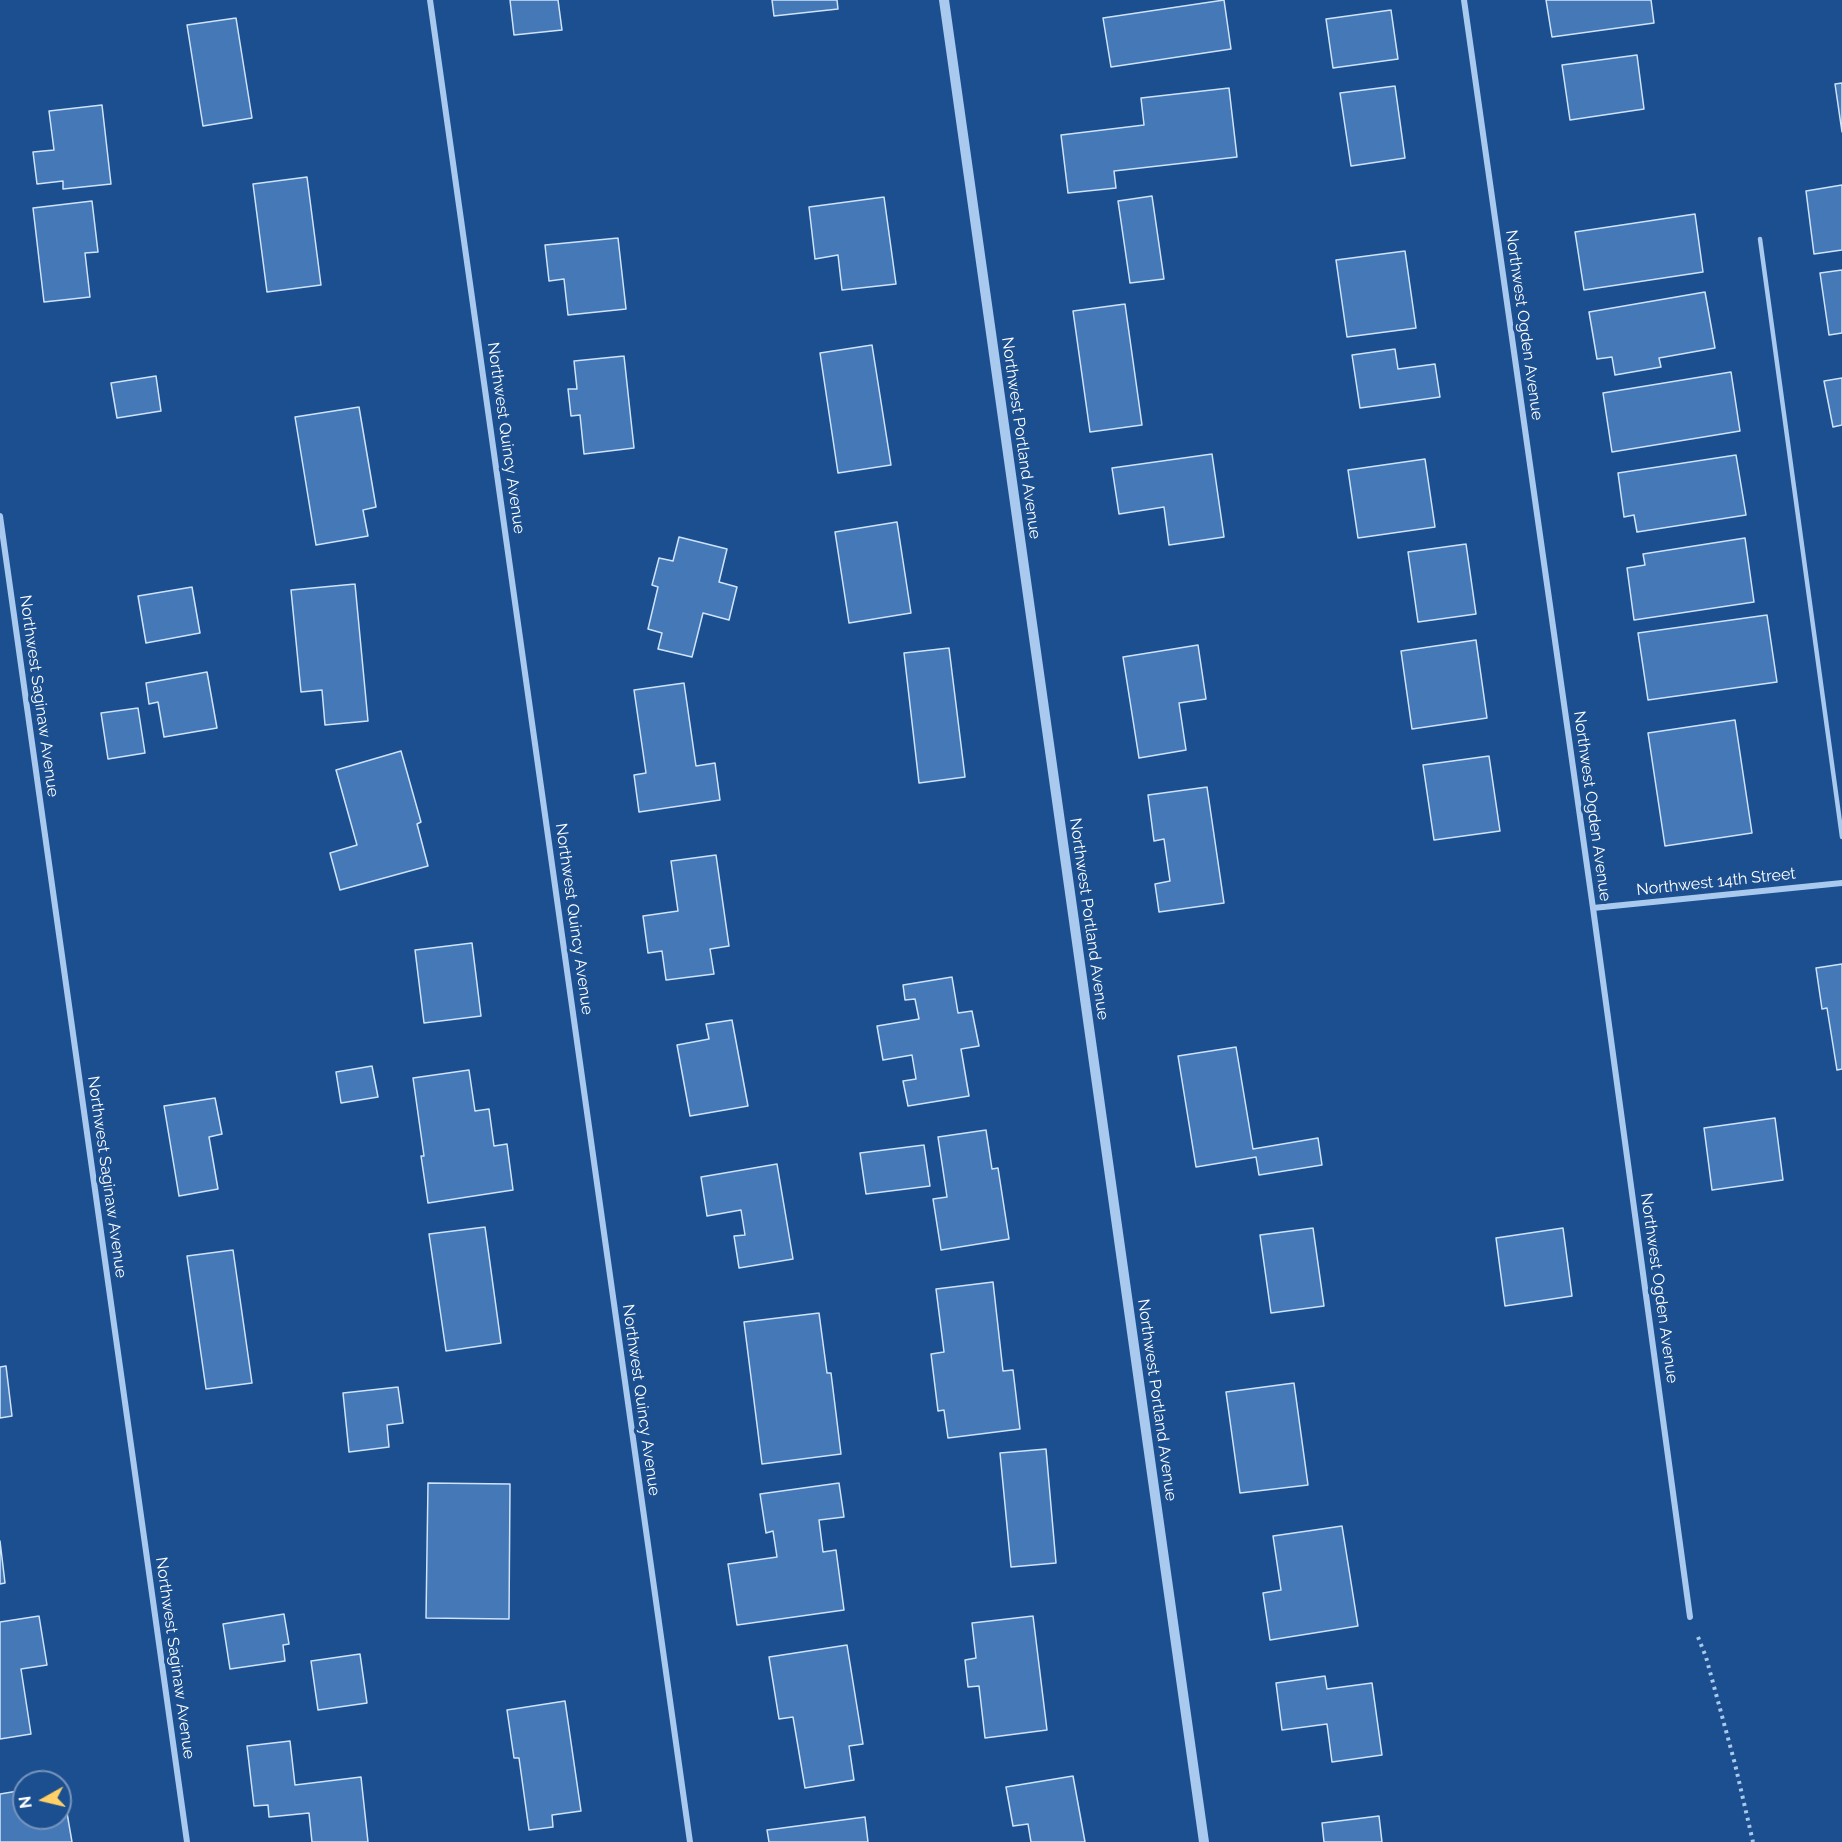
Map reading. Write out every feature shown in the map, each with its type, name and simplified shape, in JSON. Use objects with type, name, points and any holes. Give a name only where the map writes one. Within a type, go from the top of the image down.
[{"type":"street","name":"Northwest Quincy Avenue","points":[[430,0],[690,1842]]},
{"type":"street","name":"Northwest Portland Avenue","points":[[944,0],[1204,1842]]},
{"type":"street","name":"Northwest Ogden Avenue","points":[[1464,0],[1593,908],[1690,1617]]},
{"type":"street","name":"Northwest Saginaw Avenue","points":[[0,516],[187,1842]]},
{"type":"street","name":"Northwest 14th Street","points":[[1593,908],[1842,883]]},
{"type":"lane","points":[[1760,239],[1842,837]]},
{"type":"path","points":[[1690,1617],[1709,1668],[1753,1842]]},
{"type":"building","points":[[510,0],[558,0],[562,30],[514,35]]},
{"type":"building","points":[[772,0],[837,0],[838,9],[774,16]]},
{"type":"building","points":[[1224,0],[1231,49],[1111,67],[1103,18]]},
{"type":"building","points":[[1546,0],[1651,0],[1654,23],[1552,37]]},
{"type":"building","points":[[1391,10],[1398,59],[1333,68],[1326,19]]},
{"type":"building","points":[[236,18],[252,118],[203,126],[187,25]]},
{"type":"building","points":[[1637,55],[1644,109],[1570,120],[1562,65]]},
{"type":"building","points":[[1842,83],[1842,132],[1835,84]]},
{"type":"building","points":[[1395,86],[1405,158],[1351,166],[1340,93]]},
{"type":"building","points":[[1229,88],[1237,157],[1114,171],[1116,188],[1068,193],[1061,135],[1144,125],[1141,98]]},
{"type":"building","points":[[102,105],[111,184],[63,189],[63,181],[37,184],[33,152],[54,150],[49,111]]},
{"type":"building","points":[[307,177],[321,285],[267,292],[253,184]]},
{"type":"building","points":[[1842,185],[1842,250],[1814,254],[1806,191]]},
{"type":"building","points":[[1152,196],[1164,279],[1130,283],[1118,201]]},
{"type":"building","points":[[884,197],[896,284],[842,290],[838,255],[815,259],[809,207]]},
{"type":"building","points":[[92,201],[98,252],[85,253],[90,297],[44,302],[33,208]]},
{"type":"building","points":[[1695,214],[1703,272],[1584,290],[1575,232]]},
{"type":"building","points":[[618,238],[626,309],[568,315],[564,279],[549,281],[545,245]]},
{"type":"building","points":[[1405,251],[1416,328],[1347,337],[1336,260]]},
{"type":"building","points":[[1842,270],[1842,333],[1829,335],[1820,273]]},
{"type":"building","points":[[1705,292],[1715,348],[1659,358],[1661,367],[1615,375],[1612,357],[1597,359],[1589,312]]},
{"type":"building","points":[[1125,304],[1142,425],[1090,432],[1073,311]]},
{"type":"building","points":[[872,345],[891,465],[838,473],[820,353]]},
{"type":"building","points":[[1395,349],[1398,369],[1435,364],[1440,397],[1360,408],[1352,355]]},
{"type":"building","points":[[624,356],[634,448],[584,454],[580,415],[571,416],[568,389],[577,389],[574,361]]},
{"type":"building","points":[[1731,372],[1740,431],[1612,452],[1603,393]]},
{"type":"building","points":[[156,376],[161,411],[117,418],[111,383]]},
{"type":"building","points":[[1842,378],[1842,425],[1833,427],[1824,381]]},
{"type":"building","points":[[359,407],[376,507],[363,510],[368,536],[316,545],[295,417]]},
{"type":"building","points":[[1212,454],[1224,537],[1169,545],[1164,507],[1119,514],[1112,468]]},
{"type":"building","points":[[1736,455],[1746,515],[1637,532],[1634,515],[1624,517],[1618,473]]},
{"type":"building","points":[[1425,459],[1435,527],[1358,538],[1348,470]]},
{"type":"building","points":[[897,522],[911,613],[849,623],[835,532]]},
{"type":"building","points":[[679,537],[727,549],[719,582],[737,587],[729,620],[703,613],[692,657],[658,649],[662,633],[648,629],[658,587],[652,585],[659,558],[673,561]]},
{"type":"building","points":[[1745,538],[1754,602],[1634,620],[1627,568],[1645,565],[1643,554]]},
{"type":"building","points":[[1466,544],[1476,614],[1418,622],[1408,552]]},
{"type":"building","points":[[355,584],[368,721],[325,725],[322,690],[301,692],[291,590]]},
{"type":"building","points":[[192,587],[200,633],[146,643],[138,596]]},
{"type":"building","points":[[1767,615],[1777,682],[1648,700],[1638,633]]},
{"type":"building","points":[[1476,640],[1487,718],[1412,729],[1401,651]]},
{"type":"building","points":[[1198,645],[1206,699],[1179,703],[1186,750],[1139,758],[1123,657]]},
{"type":"building","points":[[949,648],[965,777],[919,783],[904,653]]},
{"type":"building","points":[[207,672],[217,728],[164,737],[158,702],[149,704],[146,683]]},
{"type":"building","points":[[684,683],[696,766],[715,763],[720,800],[639,812],[634,775],[646,773],[634,690]]},
{"type":"building","points":[[138,708],[145,753],[108,759],[101,713]]},
{"type":"building","points":[[1735,720],[1752,833],[1665,846],[1648,733]]},
{"type":"building","points":[[401,751],[421,822],[417,824],[428,866],[340,890],[330,853],[357,845],[336,770]]},
{"type":"building","points":[[1489,756],[1500,831],[1434,840],[1423,765]]},
{"type":"building","points":[[1207,787],[1224,903],[1159,912],[1155,884],[1170,881],[1164,839],[1154,841],[1148,795]]},
{"type":"building","points":[[716,855],[729,946],[710,949],[714,974],[666,980],[662,951],[648,953],[643,916],[678,911],[671,861]]},
{"type":"building","points":[[472,943],[481,1016],[424,1023],[415,950]]},
{"type":"building","points":[[1842,964],[1842,1069],[1837,1070],[1827,1008],[1822,1009],[1816,968]]},
{"type":"building","points":[[952,977],[958,1013],[972,1011],[979,1046],[961,1049],[969,1096],[908,1106],[903,1081],[916,1079],[912,1055],[883,1060],[877,1026],[919,1019],[915,999],[905,1000],[903,985]]},
{"type":"building","points":[[732,1020],[748,1106],[690,1116],[677,1045],[709,1039],[706,1024]]},
{"type":"building","points":[[1236,1047],[1253,1149],[1318,1138],[1322,1165],[1259,1175],[1256,1157],[1196,1167],[1178,1056]]},
{"type":"building","points":[[372,1066],[378,1097],[341,1103],[336,1072]]},
{"type":"building","points":[[469,1070],[475,1111],[489,1109],[494,1146],[507,1144],[513,1190],[428,1203],[413,1078]]},
{"type":"building","points":[[215,1098],[222,1134],[209,1137],[218,1189],[179,1196],[164,1106]]},
{"type":"building","points":[[1775,1118],[1783,1180],[1712,1190],[1704,1128]]},
{"type":"building","points":[[986,1130],[992,1169],[998,1168],[1009,1239],[941,1250],[933,1199],[947,1197],[938,1137]]},
{"type":"building","points":[[924,1145],[930,1186],[866,1194],[860,1153]]},
{"type":"building","points":[[777,1164],[793,1259],[739,1268],[734,1236],[745,1235],[741,1210],[707,1216],[701,1177]]},
{"type":"building","points":[[485,1227],[501,1343],[446,1351],[429,1234]]},
{"type":"building","points":[[1313,1228],[1324,1306],[1271,1313],[1260,1235]]},
{"type":"building","points":[[1563,1228],[1572,1296],[1505,1306],[1496,1238]]},
{"type":"building","points":[[233,1250],[252,1383],[206,1389],[187,1256]]},
{"type":"building","points":[[993,1282],[1003,1371],[1013,1370],[1020,1429],[948,1438],[944,1410],[938,1411],[931,1354],[944,1352],[936,1289]]},
{"type":"building","points":[[819,1313],[827,1373],[831,1373],[841,1454],[762,1464],[744,1322]]},
{"type":"building","points":[[6,1366],[12,1416],[0,1418],[0,1367]]},
{"type":"building","points":[[1294,1383],[1308,1485],[1240,1493],[1226,1392]]},
{"type":"building","points":[[398,1387],[403,1423],[387,1425],[389,1447],[349,1452],[343,1393]]},
{"type":"building","points":[[1046,1449],[1056,1563],[1011,1567],[1000,1453]]},
{"type":"building","points":[[428,1483],[510,1484],[509,1619],[426,1618]]},
{"type":"building","points":[[839,1483],[844,1517],[819,1520],[823,1552],[836,1550],[844,1610],[737,1625],[728,1564],[777,1557],[773,1531],[766,1533],[760,1494]]},
{"type":"building","points":[[1342,1526],[1358,1626],[1270,1640],[1263,1593],[1281,1590],[1273,1536]]},
{"type":"building","points":[[0,1541],[5,1583],[0,1584]]},
{"type":"building","points":[[284,1614],[289,1644],[283,1645],[285,1661],[230,1669],[223,1624]]},
{"type":"building","points":[[39,1616],[47,1665],[21,1669],[31,1734],[0,1739],[0,1622]]},
{"type":"building","points":[[1033,1616],[1047,1730],[985,1738],[979,1686],[968,1687],[965,1660],[976,1658],[972,1623]]},
{"type":"building","points":[[847,1645],[863,1744],[849,1746],[854,1780],[805,1788],[793,1717],[779,1719],[769,1657]]},
{"type":"building","points":[[360,1654],[367,1703],[318,1710],[311,1661]]},
{"type":"building","points":[[1325,1676],[1327,1689],[1372,1683],[1382,1755],[1332,1762],[1327,1724],[1282,1730],[1276,1683]]},
{"type":"building","points":[[565,1701],[581,1811],[552,1815],[553,1827],[529,1830],[519,1758],[514,1758],[507,1710]]},
{"type":"building","points":[[290,1741],[295,1785],[361,1777],[368,1842],[312,1842],[309,1813],[269,1817],[268,1805],[254,1806],[247,1746]]},
{"type":"building","points":[[1073,1776],[1085,1842],[1031,1842],[1028,1824],[1013,1826],[1006,1787]]},
{"type":"building","points":[[12,1792],[12,1830],[70,1830],[72,1842],[0,1842],[0,1794]]},
{"type":"building","points":[[1379,1816],[1382,1842],[1324,1842],[1322,1823]]},
{"type":"building","points":[[865,1817],[868,1842],[769,1842],[767,1830]]}]
